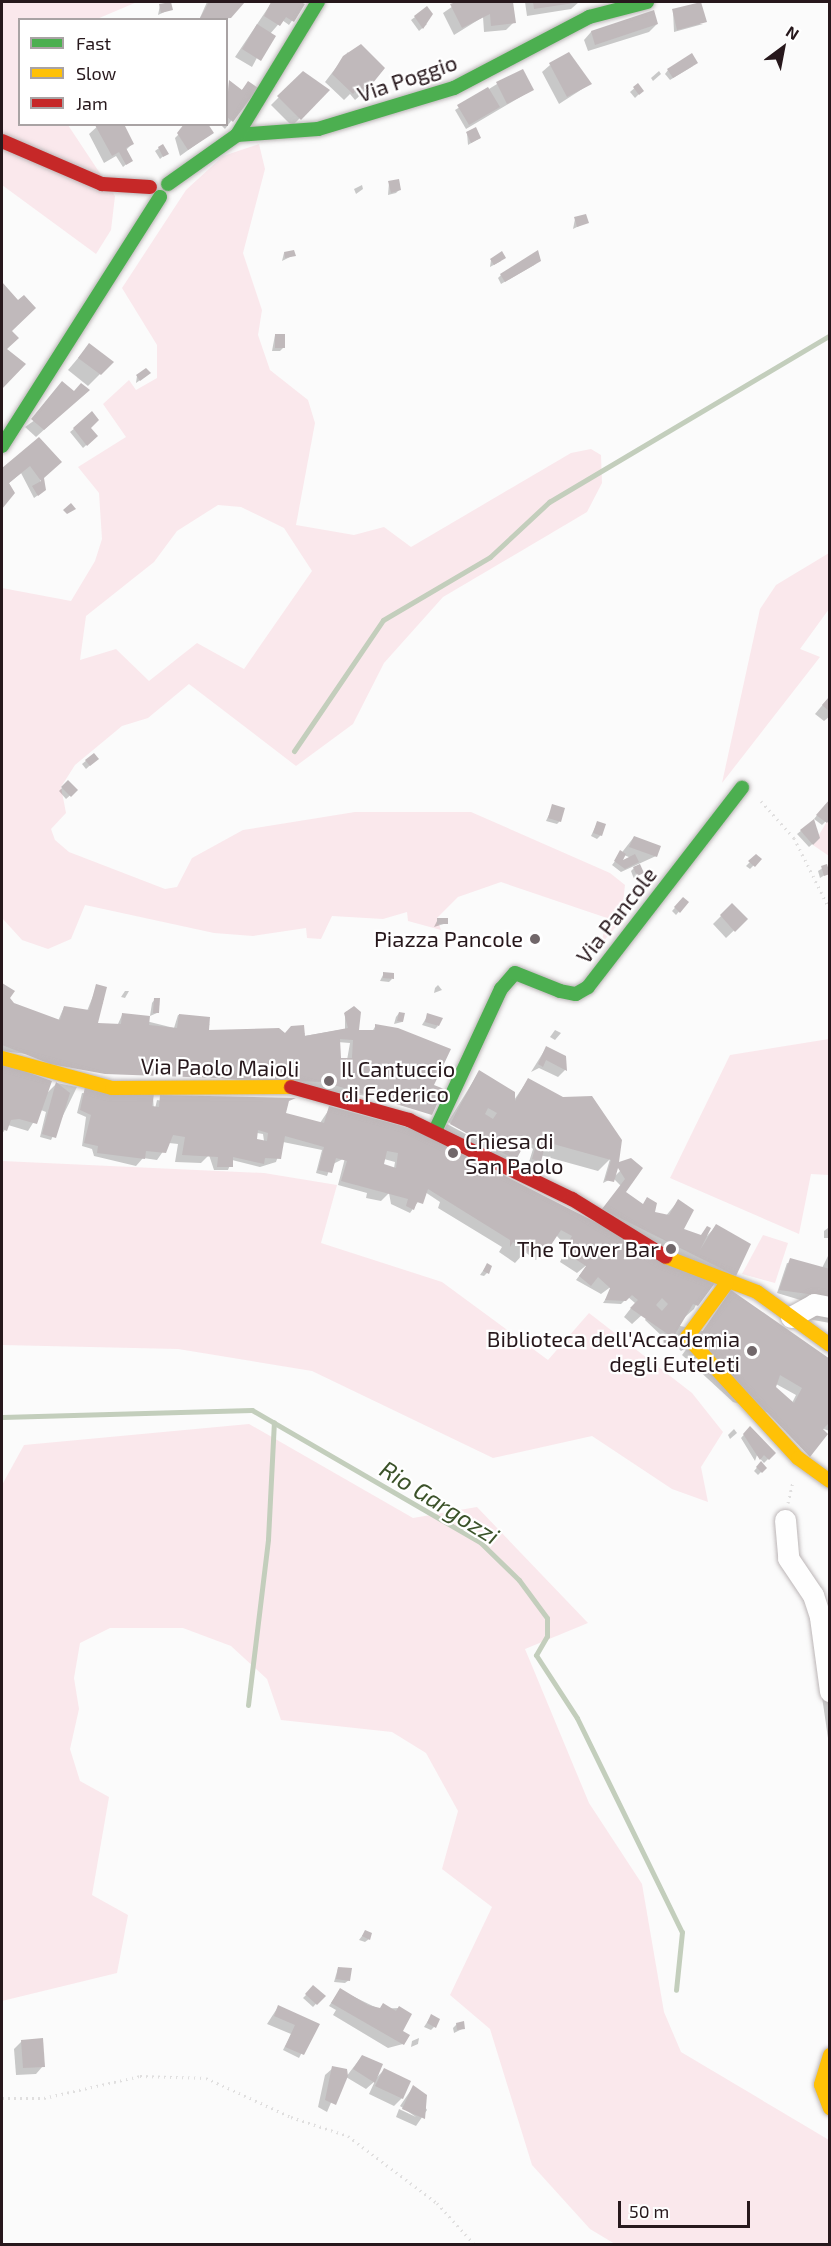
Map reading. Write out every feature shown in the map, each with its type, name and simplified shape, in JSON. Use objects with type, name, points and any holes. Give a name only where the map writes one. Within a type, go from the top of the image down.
[{"type":"street","points":[[2,446],[168,184],[237,135],[318,2]]},
{"type":"street","name":"Via Poggio","points":[[237,135],[318,129],[454,88],[589,17],[647,2]]},
{"type":"street","points":[[2,141],[102,184],[150,187],[160,197]]},
{"type":"street","points":[[150,187],[161,178],[168,184]]},
{"type":"street","name":"Via Pancole","points":[[435,1131],[501,989],[515,973],[560,991],[576,994],[588,987],[742,788]]},
{"type":"street","name":"Via Paolo Maioli","points":[[2,1058],[56,1077],[112,1088],[315,1090],[435,1131],[572,1199],[678,1265],[757,1292],[830,1346]]},
{"type":"street","points":[[727,1283],[687,1337],[798,1458],[830,1481]]},
{"type":"street","points":[[792,1317],[814,1304],[830,1307]]},
{"type":"street","points":[[785,1520],[788,1558],[813,1595],[820,1617],[830,1691]]},
{"type":"street","points":[[830,2055],[821,2085],[830,2108]]},
{"type":"path","points":[[742,788],[794,838],[830,910]]},
{"type":"path","points":[[785,1520],[798,1458]]},
{"type":"path","points":[[2,2098],[44,2098],[140,2076],[206,2078],[291,2117],[348,2136],[437,2203],[474,2244]]},
{"type":"shaded area","points":[[2,2],[137,2],[99,18],[18,18],[18,126],[69,126],[115,196],[111,230],[96,254],[2,185]]},
{"type":"shaded area","points":[[259,144],[265,169],[243,253],[262,310],[258,335],[270,370],[308,400],[315,423],[296,525],[354,535],[384,527],[411,547],[571,453],[591,449],[601,455],[602,483],[587,512],[443,597],[384,663],[353,724],[296,766],[189,684],[148,718],[122,726],[75,765],[61,787],[66,813],[51,829],[55,840],[69,852],[165,889],[177,887],[192,858],[243,830],[355,812],[471,812],[610,873],[625,885],[621,921],[601,944],[607,918],[501,882],[458,897],[437,918],[441,930],[408,921],[407,912],[383,919],[332,916],[321,939],[307,938],[306,928],[253,936],[214,933],[85,905],[71,939],[48,949],[22,940],[2,918],[2,588],[71,601],[95,561],[102,539],[99,493],[78,467],[126,437],[103,404],[129,380],[136,390],[157,378],[157,345],[122,288],[186,190],[223,156]],"holes":[[[218,505],[241,507],[284,528],[312,571],[244,669],[197,643],[149,681],[116,649],[80,660],[86,616],[154,562],[177,531]]]},
{"type":"shaded area","points":[[829,553],[829,609],[800,649],[820,657],[722,783],[760,609],[776,585]]},
{"type":"shaded area","points":[[829,818],[829,856],[813,845]]},
{"type":"shaded area","points":[[829,1039],[829,1175],[811,1174],[799,1234],[670,1178],[730,1055]]},
{"type":"shaded area","points":[[2,1161],[264,1173],[337,1185],[321,1243],[442,1282],[548,1360],[589,1313],[692,1393],[723,1432],[701,1467],[708,1502],[672,1489],[592,1436],[493,1458],[312,1371],[178,1349],[2,1345]]},
{"type":"shaded area","points":[[763,1235],[788,1243],[775,1283],[742,1274]]},
{"type":"shaded area","points":[[249,1424],[413,1518],[477,1507],[588,1623],[525,1649],[589,1803],[642,1884],[664,2012],[681,2052],[829,2140],[829,2244],[615,2244],[590,2229],[532,2165],[490,2029],[450,1995],[492,1907],[442,1869],[458,1811],[426,1753],[392,1732],[281,1720],[267,1679],[231,1646],[183,1628],[110,1628],[80,1643],[74,1678],[79,1709],[70,1749],[80,1781],[109,1797],[92,1895],[128,1915],[117,1973],[2,2001],[2,1485],[24,1445]]},
{"type":"building","points":[[171,2],[173,10],[161,13],[159,4]]},
{"type":"building","points":[[209,2],[245,2],[231,18],[200,18]]},
{"type":"building","points":[[271,2],[305,4],[294,22],[286,17],[280,26],[264,16]]},
{"type":"building","points":[[456,2],[513,2],[516,23],[491,26],[490,14],[462,28],[450,4]]},
{"type":"building","points":[[533,2],[574,2],[574,3],[534,9]]},
{"type":"building","points":[[701,2],[707,22],[677,30],[672,9]]},
{"type":"building","points":[[427,6],[433,14],[423,29],[414,16]]},
{"type":"building","points":[[654,10],[658,24],[595,45],[591,31]]},
{"type":"building","points":[[257,24],[276,36],[261,61],[242,49]]},
{"type":"building","points":[[361,44],[385,68],[364,94],[358,88],[353,94],[332,74],[343,56]]},
{"type":"building","points":[[569,52],[592,84],[567,97],[549,63]]},
{"type":"building","points":[[692,53],[698,63],[673,78],[667,69]]},
{"type":"building","points":[[523,69],[534,90],[507,104],[496,82]]},
{"type":"building","points":[[303,71],[330,90],[301,120],[277,96]]},
{"type":"building","points":[[229,80],[242,90],[248,81],[258,88],[233,122],[228,118]]},
{"type":"building","points":[[638,83],[644,91],[639,95],[633,87]]},
{"type":"building","points":[[488,87],[500,107],[469,125],[457,105]]},
{"type":"building","points":[[96,126],[125,126],[134,144],[126,148],[133,161],[126,165],[119,152],[112,156]]},
{"type":"building","points":[[182,126],[209,126],[214,133],[188,150],[177,133]]},
{"type":"building","points":[[476,127],[481,138],[471,143],[466,132]]},
{"type":"building","points":[[163,144],[169,154],[163,157],[158,147]]},
{"type":"building","points":[[399,179],[401,190],[391,193],[388,181]]},
{"type":"building","points":[[586,214],[589,223],[577,227],[574,217]]},
{"type":"building","points":[[294,250],[296,256],[285,258],[284,252]]},
{"type":"building","points":[[538,250],[541,261],[505,282],[500,274]]},
{"type":"building","points":[[502,251],[506,258],[494,265],[490,259]]},
{"type":"building","points":[[2,282],[18,300],[24,295],[36,308],[12,331],[19,338],[7,349],[26,364],[2,389]]},
{"type":"building","points":[[275,334],[285,334],[285,348],[275,348]]},
{"type":"building","points":[[89,343],[114,362],[101,375],[78,358]]},
{"type":"building","points":[[146,368],[151,373],[140,381],[136,375]]},
{"type":"building","points":[[62,381],[74,391],[81,383],[90,390],[44,430],[31,419]]},
{"type":"building","points":[[92,411],[99,420],[91,428],[98,436],[87,446],[73,428]]},
{"type":"building","points":[[39,437],[62,462],[44,478],[46,490],[38,496],[32,486],[41,481],[30,466],[9,483],[15,493],[2,509],[2,468]]},
{"type":"building","points":[[71,503],[76,509],[67,514],[63,510]]},
{"type":"building","points":[[830,696],[830,712],[822,705]]},
{"type":"building","points":[[94,753],[99,759],[90,766],[85,760]]},
{"type":"building","points":[[68,780],[78,790],[71,797],[61,787]]},
{"type":"building","points":[[830,799],[830,819],[827,823],[816,815]]},
{"type":"building","points":[[552,804],[565,808],[561,822],[548,818]]},
{"type":"building","points":[[814,819],[820,838],[813,845],[800,830]]},
{"type":"building","points":[[597,821],[606,824],[602,836],[593,833]]},
{"type":"building","points":[[634,836],[661,846],[657,857],[629,847]]},
{"type":"building","points":[[620,850],[626,854],[623,860],[635,854],[639,862],[625,869],[614,861]]},
{"type":"building","points":[[756,854],[762,859],[755,867],[748,861]]},
{"type":"building","points":[[640,864],[644,873],[637,876],[633,867]]},
{"type":"building","points":[[827,864],[830,874],[824,876],[821,866]]},
{"type":"building","points":[[683,897],[689,902],[680,913],[674,907]]},
{"type":"building","points":[[732,903],[748,919],[735,932],[720,915]]},
{"type":"building","points":[[437,918],[448,918],[448,924],[437,924]]},
{"type":"building","points":[[383,972],[394,973],[394,979],[383,978]]},
{"type":"building","points":[[2,983],[15,991],[10,998],[14,1003],[60,1020],[64,1006],[89,1010],[96,984],[107,987],[98,1023],[121,1024],[122,1013],[150,1016],[149,1025],[177,1028],[179,1014],[210,1017],[209,1030],[279,1028],[285,1033],[291,1026],[304,1025],[305,1036],[348,1028],[344,1013],[354,1006],[361,1012],[359,1030],[375,1030],[375,1024],[398,1028],[451,1049],[434,1085],[444,1089],[432,1115],[324,1082],[105,1074],[50,1064],[2,1045]],"holes":[[[340,1039],[353,1040],[352,1058],[341,1058]],[[409,1065],[416,1068],[410,1080],[404,1078]]]},
{"type":"building","points":[[154,998],[160,998],[159,1013],[153,1013]]},
{"type":"building","points":[[399,1012],[405,1013],[403,1022],[397,1021]]},
{"type":"building","points":[[427,1013],[443,1018],[439,1026],[425,1022]]},
{"type":"building","points":[[546,1046],[566,1056],[567,1071],[546,1060],[543,1067],[538,1064]]},
{"type":"building","points":[[2,1063],[52,1081],[37,1124],[19,1119],[11,1120],[7,1131],[2,1129]]},
{"type":"building","points":[[479,1070],[515,1092],[515,1101],[528,1078],[563,1097],[592,1096],[622,1140],[619,1162],[631,1158],[643,1168],[626,1192],[643,1204],[647,1197],[657,1203],[655,1212],[669,1215],[678,1199],[694,1210],[684,1229],[701,1235],[707,1226],[711,1228],[700,1250],[716,1224],[751,1244],[736,1276],[602,1209],[625,1179],[618,1168],[614,1182],[605,1180],[611,1160],[546,1142],[541,1162],[532,1159],[536,1145],[525,1143],[516,1160],[450,1124]],"holes":[[[488,1108],[497,1113],[493,1119],[485,1114]]]},
{"type":"building","points":[[56,1082],[70,1093],[56,1138],[42,1134]]},
{"type":"building","points":[[85,1087],[154,1094],[152,1106],[159,1107],[160,1095],[296,1098],[289,1101],[286,1113],[324,1123],[329,1106],[413,1129],[715,1283],[698,1306],[693,1304],[668,1346],[663,1341],[669,1335],[630,1308],[638,1300],[632,1295],[626,1301],[605,1300],[610,1288],[598,1277],[591,1286],[579,1276],[586,1266],[563,1251],[572,1236],[561,1230],[545,1254],[533,1245],[528,1252],[513,1242],[510,1247],[510,1240],[428,1189],[423,1204],[417,1202],[414,1210],[406,1206],[408,1199],[341,1181],[347,1161],[336,1158],[332,1173],[318,1170],[324,1147],[285,1136],[281,1159],[265,1158],[264,1164],[233,1157],[233,1167],[217,1167],[218,1157],[182,1155],[185,1137],[173,1135],[166,1153],[146,1151],[145,1159],[97,1153],[98,1146],[84,1143],[91,1115],[80,1110]],"holes":[[[258,1130],[268,1133],[267,1141],[257,1139]],[[387,1151],[398,1153],[396,1168],[384,1164]],[[662,1298],[668,1304],[662,1311],[656,1305]]]},
{"type":"building","points":[[790,1258],[830,1269],[830,1297],[779,1290]]},
{"type":"building","points":[[487,1263],[492,1266],[489,1274],[483,1271]]},
{"type":"building","points":[[731,1290],[830,1359],[830,1422],[823,1429],[828,1434],[810,1457],[697,1339]],"holes":[[[780,1375],[802,1388],[794,1403],[776,1387]]]},
{"type":"building","points":[[750,1426],[776,1453],[769,1460],[764,1455],[760,1460],[743,1434]]},
{"type":"building","points":[[761,1461],[767,1468],[762,1473],[756,1467]]},
{"type":"building","points":[[365,1930],[372,1933],[370,1940],[362,1936]]},
{"type":"building","points":[[338,1967],[352,1968],[350,1981],[336,1979]]},
{"type":"building","points":[[313,1985],[326,1996],[317,2005],[305,1994]]},
{"type":"building","points":[[340,1988],[368,2005],[380,2008],[383,2003],[396,2011],[399,2006],[412,2014],[403,2031],[410,2035],[404,2045],[331,2003]]},
{"type":"building","points":[[278,2005],[320,2024],[304,2055],[285,2047],[295,2025],[274,2016]]},
{"type":"building","points":[[431,2014],[440,2019],[436,2028],[427,2023]]},
{"type":"building","points":[[464,2021],[465,2029],[457,2030],[456,2023]]},
{"type":"building","points":[[43,2038],[45,2067],[23,2068],[21,2040]]},
{"type":"building","points":[[362,2055],[383,2064],[375,2083],[353,2069]]},
{"type":"building","points":[[332,2066],[347,2069],[348,2076],[336,2105],[325,2100]]},
{"type":"building","points":[[384,2068],[411,2081],[403,2099],[375,2086]]},
{"type":"building","points":[[413,2085],[427,2095],[425,2119],[402,2109]]},
{"type":"waterway","points":[[294,751],[383,620],[490,557],[549,502],[830,335]]},
{"type":"waterway","name":"Rio Gargozzi","points":[[2,1417],[252,1410],[481,1543],[519,1580],[547,1618],[547,1636],[536,1655],[577,1718],[682,1932],[676,1990]]},
{"type":"waterway","points":[[248,1705],[268,1539],[274,1422]]},
{"type":"traffic: fast","points":[[168,184],[237,135],[318,2]]},
{"type":"traffic: fast","points":[[237,135],[318,129],[454,88],[589,17],[647,2]]},
{"type":"traffic: fast","points":[[2,446],[160,197]]},
{"type":"traffic: fast","points":[[435,1131],[501,989],[515,973],[560,991],[576,994],[588,987],[742,788]]},
{"type":"traffic: slow","points":[[2,1058],[112,1088],[291,1087]]},
{"type":"traffic: slow","points":[[666,1257],[757,1292],[830,1345]]},
{"type":"traffic: slow","points":[[727,1283],[687,1337],[798,1458],[830,1481]]},
{"type":"traffic: slow","points":[[830,2055],[821,2085],[830,2108]]},
{"type":"traffic: jam","points":[[2,141],[102,184],[150,187]]},
{"type":"traffic: jam","points":[[291,1087],[409,1120],[572,1199],[666,1257]]},
{"type":"place","name":"Piazza Pancole","points":[[535,939]]},
{"type":"place","name":"Il Cantuccio di Federico","points":[[329,1081]]},
{"type":"place","name":"Chiesa di San Paolo","points":[[453,1153]]},
{"type":"place","name":"The Tower Bar","points":[[671,1249]]},
{"type":"place","name":"Biblioteca dell'Accademia degli Euteleti","points":[[752,1351]]}]
